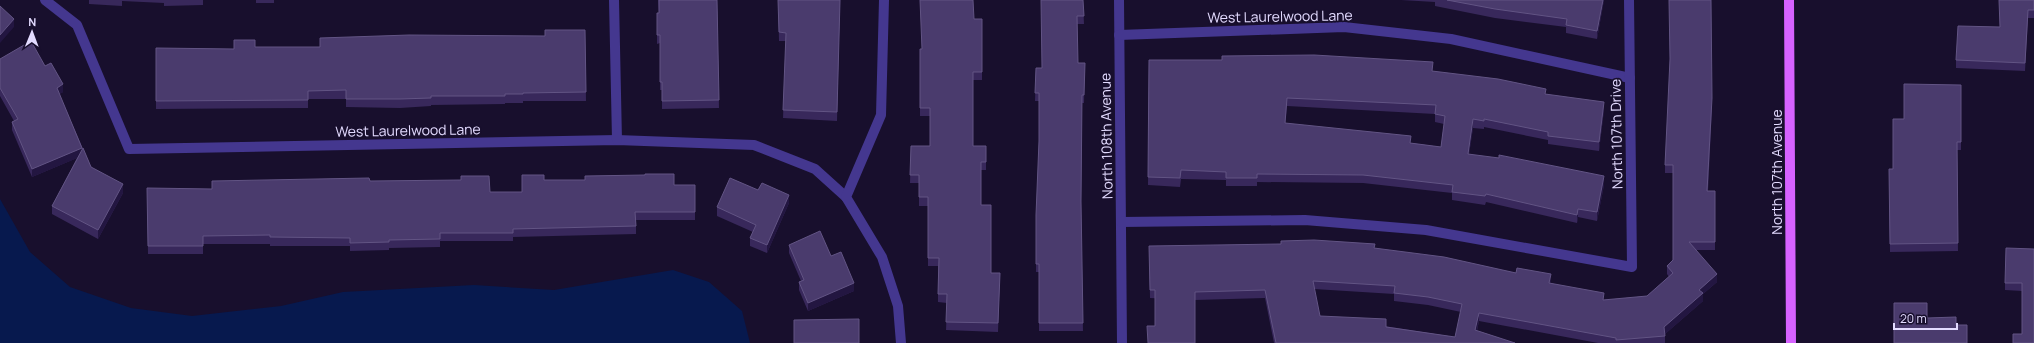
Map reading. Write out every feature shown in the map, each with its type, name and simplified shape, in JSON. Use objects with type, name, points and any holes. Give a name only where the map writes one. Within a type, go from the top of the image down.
[{"type":"main road","name":"North 107th Avenue","points":[[1789,0],[1791,343]]},
{"type":"street","name":"West Laurelwood Lane","points":[[45,0],[76,25],[129,149],[617,140],[754,145],[815,169],[846,198],[882,257],[898,306],[901,343]]},
{"type":"street","points":[[614,0],[617,140]]},
{"type":"street","points":[[846,198],[881,115],[884,0]]},
{"type":"street","name":"North 108th Avenue","points":[[1119,0],[1122,343]]},
{"type":"street","name":"North 107th Drive","points":[[1121,222],[1305,220],[1426,230],[1632,267],[1629,0]]},
{"type":"street","name":"West Laurelwood Lane","points":[[1119,35],[1344,27],[1451,39],[1630,78]]},
{"type":"shaded area","points":[[0,199],[30,252],[70,287],[131,308],[192,316],[281,306],[343,292],[474,285],[554,290],[673,270],[709,282],[742,311],[750,343],[0,343]]},
{"type":"building","points":[[659,0],[717,0],[719,100],[662,101],[662,82],[660,82],[660,35],[657,35],[657,13],[659,13]]},
{"type":"building","points":[[778,0],[840,0],[837,112],[783,110],[786,33],[779,32]]},
{"type":"building","points":[[920,0],[973,0],[974,19],[982,19],[982,72],[973,72],[973,146],[986,146],[986,162],[981,162],[981,205],[991,205],[991,273],[1000,273],[998,323],[946,322],[947,294],[938,294],[939,258],[928,258],[928,197],[919,197],[919,175],[910,175],[911,146],[930,146],[930,108],[920,108],[920,49],[922,49]]},
{"type":"building","points":[[1041,0],[1083,0],[1084,16],[1077,16],[1078,63],[1085,63],[1084,95],[1082,95],[1081,201],[1083,323],[1039,323],[1039,264],[1036,264],[1036,215],[1039,93],[1035,93],[1036,68],[1042,68]]},
{"type":"building","points":[[1447,0],[1603,0],[1597,31],[1566,25],[1567,19],[1495,9]]},
{"type":"building","points":[[1669,0],[1711,0],[1712,98],[1707,191],[1715,191],[1715,242],[1689,242],[1717,274],[1699,290],[1703,293],[1664,327],[1665,336],[1616,340],[1616,338],[1479,313],[1475,330],[1515,343],[1276,343],[1265,290],[1195,292],[1195,343],[1148,343],[1147,326],[1155,326],[1155,290],[1150,290],[1149,246],[1281,244],[1281,241],[1314,240],[1375,244],[1374,248],[1444,257],[1516,273],[1517,268],[1551,274],[1549,283],[1604,293],[1603,300],[1647,296],[1673,273],[1667,266],[1673,260],[1673,165],[1665,165],[1670,59]],"holes":[[[1313,281],[1395,286],[1394,293],[1428,297],[1462,304],[1455,337],[1386,327],[1386,319],[1320,316]]]},
{"type":"building","points":[[1999,0],[2034,0],[2034,10],[2028,10],[2025,63],[1956,60],[1958,26],[2000,27]]},
{"type":"building","points":[[0,6],[14,19],[0,35]]},
{"type":"building","points":[[545,30],[585,30],[586,92],[523,93],[505,94],[505,96],[431,96],[431,98],[346,99],[346,90],[308,91],[308,100],[156,101],[156,48],[234,49],[234,40],[255,40],[255,47],[320,47],[320,38],[409,35],[545,36]]},
{"type":"building","points":[[31,41],[45,66],[51,63],[63,84],[57,88],[82,148],[32,169],[12,122],[18,119],[0,88],[0,59]]},
{"type":"building","points":[[1314,55],[1433,62],[1432,71],[1498,79],[1546,89],[1545,94],[1604,102],[1599,142],[1548,136],[1548,132],[1484,119],[1484,121],[1473,119],[1468,154],[1499,158],[1499,155],[1604,176],[1597,212],[1578,209],[1577,215],[1486,194],[1485,196],[1452,192],[1453,185],[1363,175],[1257,174],[1257,178],[1226,178],[1226,172],[1181,170],[1180,178],[1148,177],[1149,60],[1222,60],[1222,56]],"holes":[[[1287,98],[1436,105],[1435,114],[1445,116],[1441,147],[1410,143],[1411,136],[1285,123]]]},
{"type":"building","points":[[1904,84],[1961,85],[1961,142],[1957,142],[1958,243],[1890,244],[1889,169],[1893,169],[1893,119],[1904,119]]},
{"type":"building","points":[[83,148],[91,167],[123,184],[98,230],[52,206]]},
{"type":"building","points":[[674,174],[674,185],[695,185],[695,212],[635,212],[636,226],[513,229],[513,233],[440,233],[440,239],[389,240],[389,242],[350,243],[350,238],[270,237],[270,235],[203,236],[203,246],[148,246],[147,188],[212,189],[212,181],[369,178],[370,181],[461,180],[461,176],[489,176],[490,192],[522,192],[522,175],[544,175],[544,180],[585,180],[585,176]]},
{"type":"building","points":[[730,178],[758,190],[762,183],[789,195],[767,245],[750,238],[756,225],[717,207]]},
{"type":"building","points":[[820,231],[831,256],[841,252],[854,283],[808,303],[799,282],[804,280],[789,245]]},
{"type":"building","points":[[2006,248],[2034,249],[2034,343],[2013,343],[2013,334],[2022,334],[2022,283],[2005,283]]},
{"type":"building","points":[[1894,303],[1927,303],[1927,318],[1956,317],[1956,325],[1967,325],[1967,343],[1894,343]]},
{"type":"building","points":[[859,319],[859,343],[794,343],[794,320]]}]
